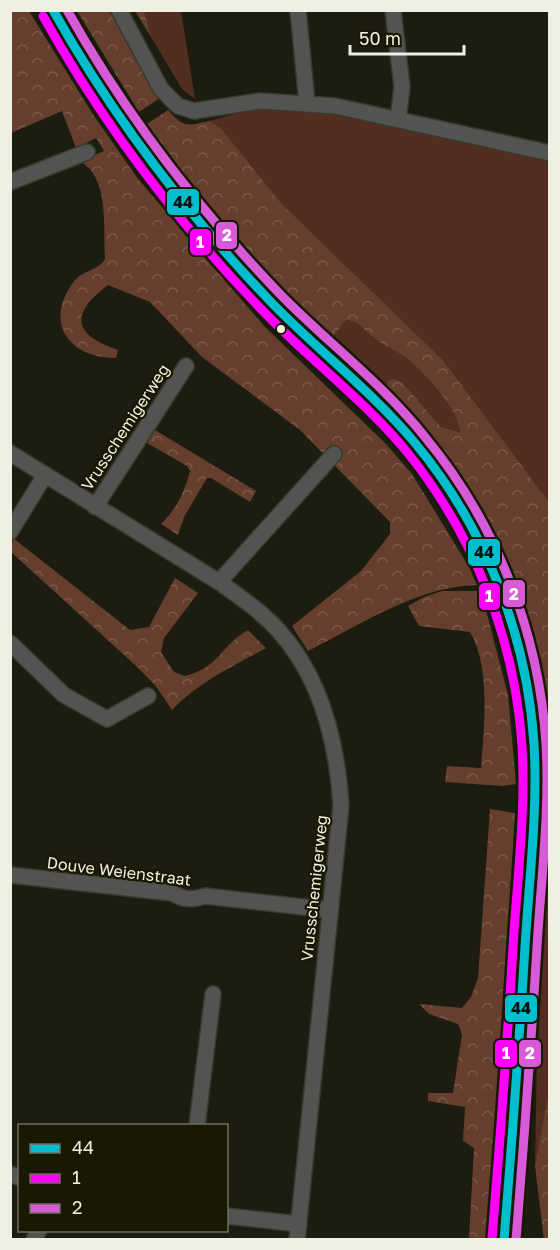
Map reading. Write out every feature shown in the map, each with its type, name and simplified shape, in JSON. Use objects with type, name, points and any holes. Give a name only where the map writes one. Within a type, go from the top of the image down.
[{"type":"street","points":[[53,10],[84,65],[188,209],[271,301],[392,419],[433,467],[466,517],[492,569],[518,642],[529,699],[534,744],[533,801],[512,1165],[504,1239]]},
{"type":"street","points":[[119,10],[161,89],[178,106],[194,111],[260,101],[307,102],[549,153]]},
{"type":"street","points":[[298,10],[307,102]]},
{"type":"street","points":[[393,10],[402,87],[398,120]]},
{"type":"street","points":[[10,182],[87,152]]},
{"type":"street","name":"Vrusschemigerweg","points":[[95,507],[186,366]]},
{"type":"street","name":"Vrusschemigerweg","points":[[10,453],[219,582],[251,605],[279,630],[301,659],[326,712],[338,767],[340,805],[298,1232]]},
{"type":"street","points":[[219,582],[333,454]]},
{"type":"street","points":[[10,532],[45,475]]},
{"type":"street","points":[[10,643],[64,695],[107,719],[148,696]]},
{"type":"street","name":"Douve Weienstraat","points":[[10,875],[172,893],[181,898],[193,900],[205,896],[330,910]]},
{"type":"street","points":[[197,1124],[213,994]]},
{"type":"street","points":[[512,1165],[520,1239]]},
{"type":"street","points":[[228,1216],[298,1232]]},
{"type":"shaded area","points":[[144,11],[181,11],[195,99],[182,89],[151,37]]},
{"type":"shaded area","points":[[287,108],[322,110],[549,161],[549,502],[443,360],[281,203],[221,128],[209,121],[245,111]]},
{"type":"shaded area","points":[[346,320],[359,325],[373,338],[416,366],[455,414],[461,432],[441,427],[403,383],[395,379],[384,387],[332,338]]},
{"type":"shaded area","points":[[549,854],[550,1091],[535,1166],[537,1055]]},
{"type":"green space","points":[[11,11],[29,11],[92,113],[138,179],[264,326],[385,443],[412,474],[469,567],[477,585],[432,592],[411,600],[308,651],[292,626],[361,571],[390,534],[390,522],[300,430],[202,357],[150,302],[108,285],[87,305],[82,314],[85,330],[92,338],[118,350],[116,358],[84,352],[65,334],[61,323],[61,309],[66,295],[75,280],[105,259],[101,192],[90,169],[80,161],[104,151],[96,138],[76,148],[62,111],[11,133]]},
{"type":"green space","points":[[77,11],[109,11],[160,98],[139,112]]},
{"type":"green space","points":[[135,11],[144,11],[151,37]]},
{"type":"green space","points":[[168,110],[182,123],[195,124],[209,121],[221,128],[281,203],[443,360],[549,502],[549,720],[542,673],[531,627],[496,540],[446,459],[384,387],[389,380],[395,379],[403,383],[441,427],[460,432],[455,414],[432,383],[409,360],[373,338],[354,322],[346,320],[332,338],[282,287],[211,208],[147,124]]},
{"type":"green space","points":[[155,430],[256,491],[250,502],[211,478],[207,478],[184,517],[178,535],[161,524],[179,500],[190,471],[187,466],[147,443]]},
{"type":"green space","points":[[13,538],[130,630],[149,627],[175,578],[198,593],[164,638],[161,652],[174,672],[185,676],[205,668],[248,630],[266,648],[204,683],[172,710],[155,685],[134,664],[11,552]]},
{"type":"green space","points":[[442,591],[481,591],[508,695],[516,784],[503,786],[445,782],[447,766],[481,768],[485,698],[481,663],[477,646],[470,632],[419,626],[408,606]]},
{"type":"green space","points":[[490,809],[515,813],[488,1239],[469,1239],[474,1148],[463,1141],[465,1107],[428,1101],[428,1093],[453,1093],[462,1034],[458,1024],[429,1014],[419,1004],[462,1008],[471,997],[478,978]]},
{"type":"green space","points":[[549,1091],[550,1239],[544,1240],[535,1166]]},
{"type":"transit line","name":"44","points":[[53,10],[76,50],[126,126],[152,163],[209,233],[270,301],[363,388],[415,443],[462,510],[482,546],[498,584],[512,623],[522,663],[530,703],[535,769],[527,922],[504,1240]]},
{"type":"transit line","name":"2","points":[[67,10],[89,49],[138,123],[221,229],[281,295],[373,381],[425,437],[473,506],[493,542],[509,581],[534,661],[542,702],[547,769],[539,922],[516,1240]]},
{"type":"transit line","name":"1","points":[[43,16],[116,133],[143,171],[201,243],[263,311],[355,397],[407,452],[431,484],[452,518],[487,590],[511,667],[518,706],[523,771],[515,922],[492,1239]]}]
